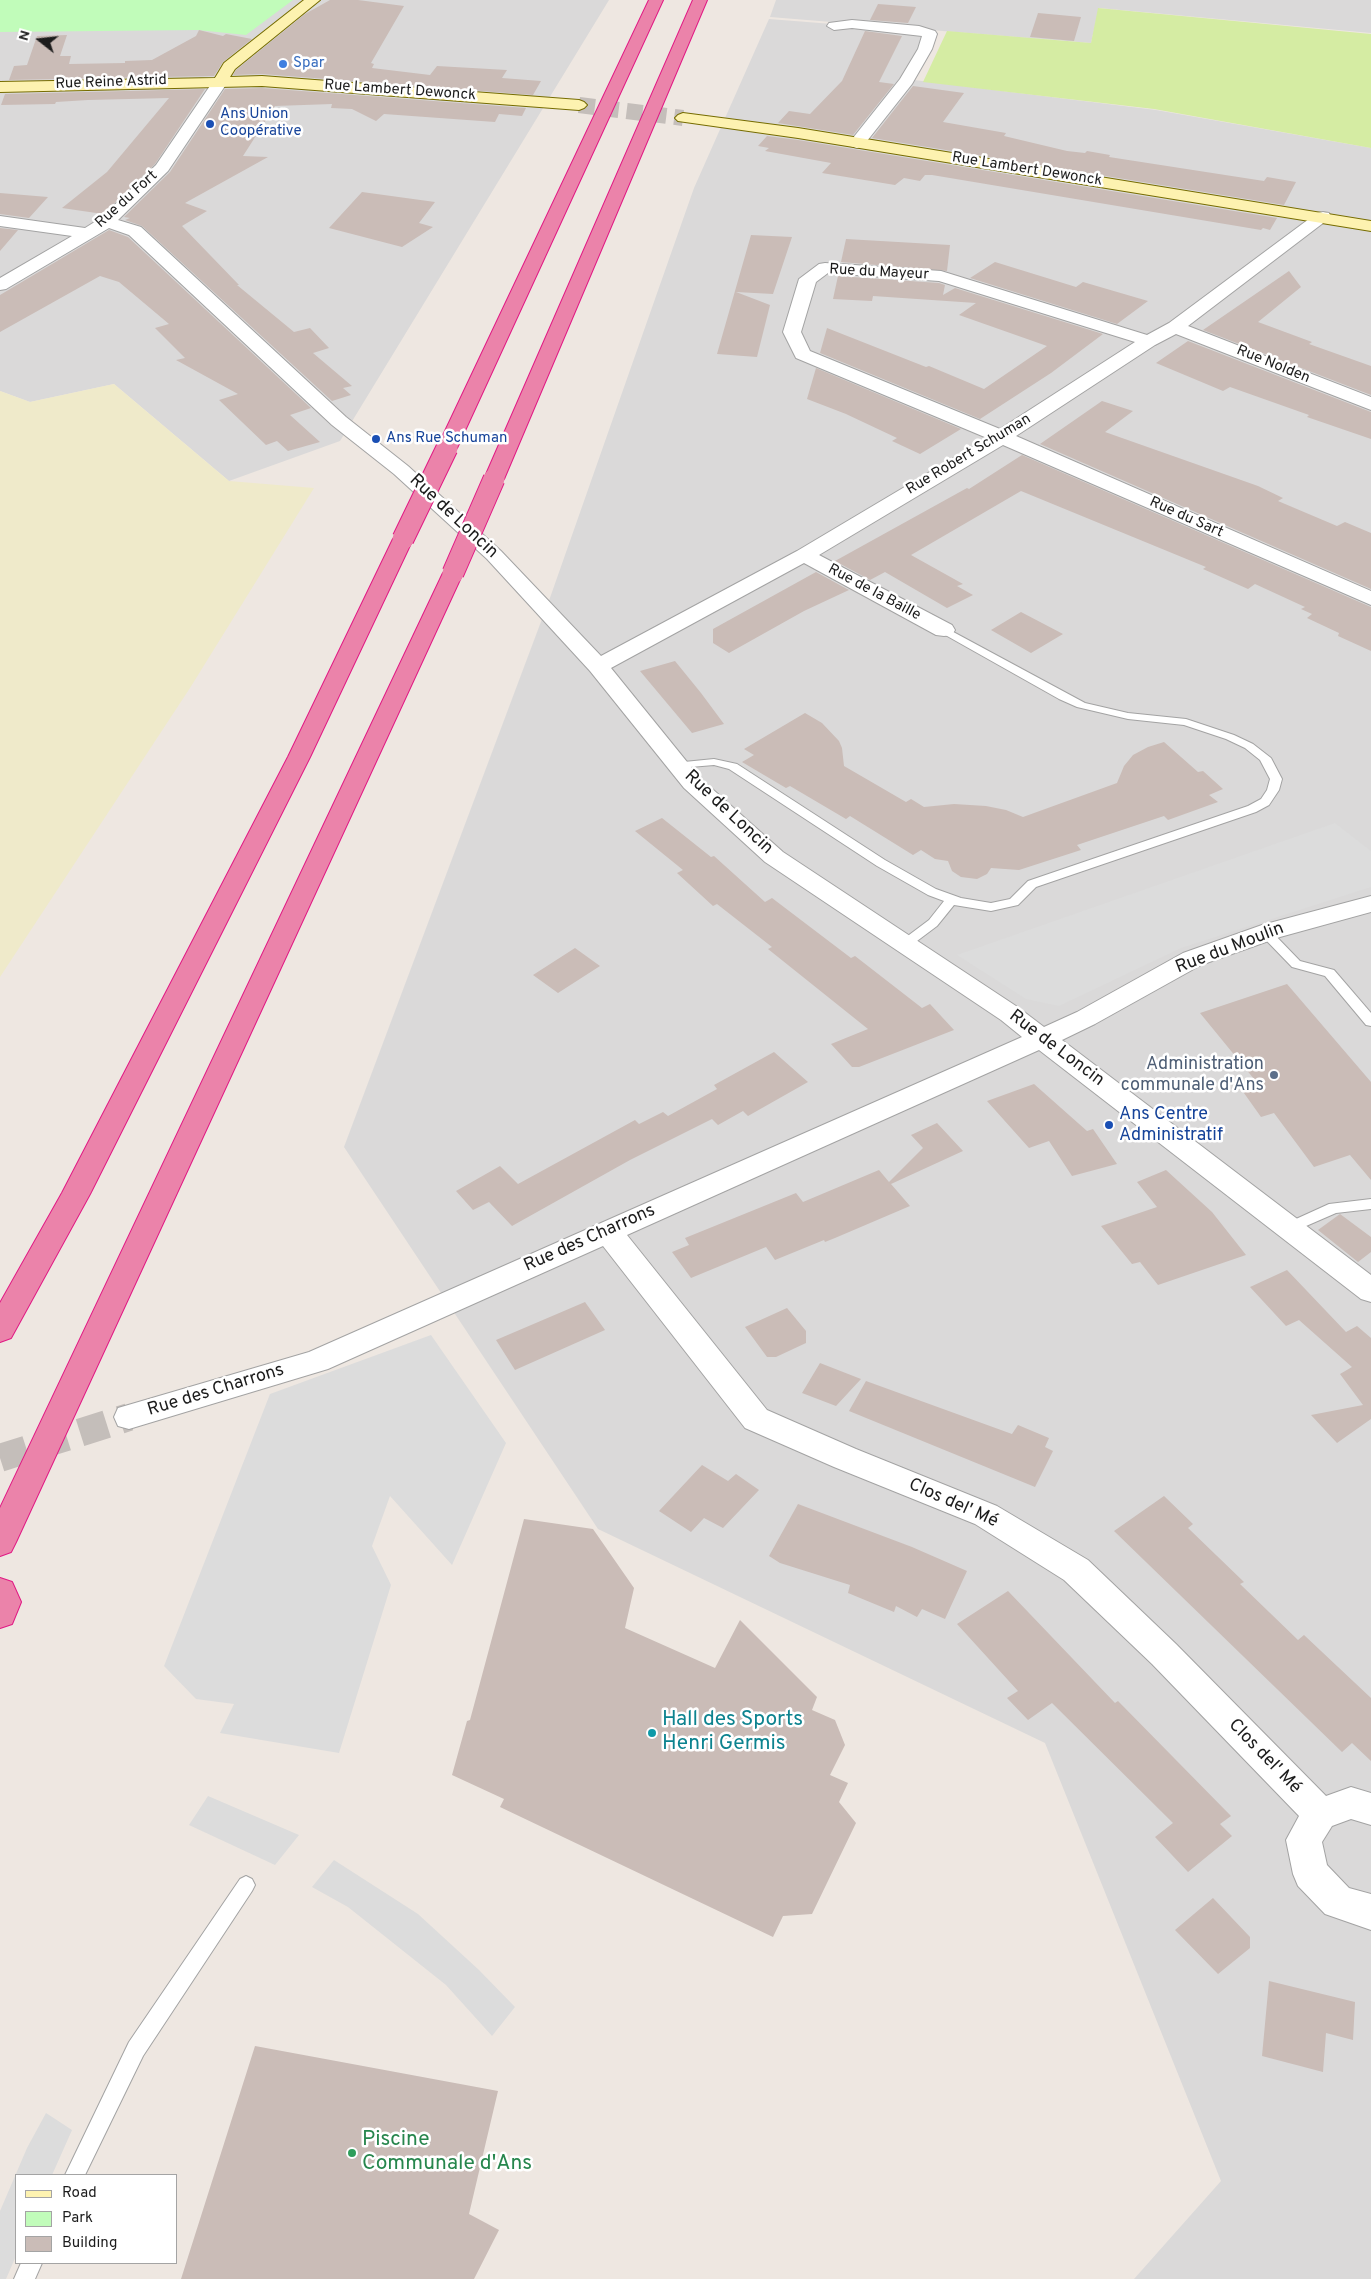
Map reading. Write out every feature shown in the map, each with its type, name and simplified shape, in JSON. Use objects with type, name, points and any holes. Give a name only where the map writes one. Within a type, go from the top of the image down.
[{"type":"highway","points":[[0,1330],[76,1194],[299,757],[656,0]]},
{"type":"highway","points":[[0,1542],[453,573],[700,0]]},
{"type":"highway","points":[[0,1592],[5,1602],[0,1614]]},
{"type":"street","points":[[221,80],[229,66],[313,0]]},
{"type":"street","points":[[834,26],[852,24],[893,27],[919,30],[930,34],[925,49],[907,82],[857,143]]},
{"type":"street","name":"Rue Reine Astrid","points":[[0,86],[221,80]]},
{"type":"street","name":"Rue Lambert Dewonck","points":[[221,80],[262,81],[579,105]]},
{"type":"street","name":"Rue du Fort","points":[[0,285],[107,222],[162,168],[221,80]]},
{"type":"street","name":"Rue Lambert Dewonck","points":[[683,118],[857,143],[1371,226]]},
{"type":"street","name":"Rue Robert Schuman","points":[[598,666],[804,555],[1002,437],[1149,341],[1175,327],[1323,217]]},
{"type":"street","points":[[0,221],[88,233]]},
{"type":"street","name":"Rue de Loncin","points":[[107,222],[135,231],[339,421],[401,470],[494,555],[598,666],[692,783],[774,857],[1043,1038],[1371,1291]]},
{"type":"street","name":"Rue du Mayeur","points":[[1002,437],[802,354],[792,332],[808,279],[825,268],[941,276],[1149,341]]},
{"type":"street","name":"Rue Nolden","points":[[1175,327],[1371,404]]},
{"type":"street","name":"Rue du Sart","points":[[1002,437],[1371,599]]},
{"type":"street","name":"Rue de la Baille","points":[[804,555],[944,630]]},
{"type":"street","name":"Rue du Moulin","points":[[1043,1038],[1086,1018],[1192,960],[1266,933],[1371,904]]},
{"type":"street","name":"Rue des Charrons","points":[[129,1417],[317,1361],[1043,1038]]},
{"type":"street","name":"Clos del' Mé","points":[[606,1232],[756,1419],[845,1458],[986,1514],[1076,1570],[1164,1654],[1320,1814]]},
{"type":"street","points":[[1371,1809],[1351,1804],[1320,1814],[1304,1840],[1311,1874],[1338,1902],[1371,1912]]},
{"type":"lane","points":[[678,765],[714,762],[734,766],[882,863],[932,892],[952,899],[991,907],[1014,902],[1032,884],[1252,809],[1265,802],[1273,790],[1276,779],[1265,758],[1249,746],[1230,737],[1186,722],[1128,716],[1081,705],[1063,697],[944,630]]},
{"type":"lane","points":[[905,944],[933,923],[952,899]]},
{"type":"lane","points":[[1266,933],[1296,964],[1329,974],[1371,1022]]},
{"type":"lane","points":[[1290,1228],[1334,1208],[1371,1204]]},
{"type":"lane","points":[[75,2174],[136,2049],[246,1884]]},
{"type":"lane","points":[[24,2279],[32,2264]]},
{"type":"shaded area","points":[[0,0],[609,0],[340,441],[229,481],[114,384],[30,402],[0,391]]},
{"type":"shaded area","points":[[776,0],[1371,0],[1371,33],[1099,8],[1091,43],[770,17]]},
{"type":"shaded area","points":[[769,19],[934,32],[914,80],[1156,110],[1371,148],[1371,2279],[1134,2279],[1221,2181],[1045,1743],[598,1529],[344,1147],[551,595],[694,188]]},
{"type":"shaded area","points":[[114,384],[229,481],[314,488],[190,688],[0,977],[0,391],[30,402]]},
{"type":"shaded area","points":[[1335,823],[1371,851],[1371,887],[1181,948],[1059,1006],[1026,999],[957,955]]},
{"type":"shaded area","points":[[431,1335],[506,1443],[452,1565],[390,1496],[372,1546],[391,1585],[339,1753],[220,1733],[234,1704],[196,1699],[164,1666],[270,1394]]},
{"type":"shaded area","points":[[208,1796],[299,1835],[275,1865],[189,1825]]},
{"type":"shaded area","points":[[334,1860],[418,1914],[479,1970],[515,2007],[492,2036],[446,1985],[348,1907],[312,1887]]},
{"type":"shaded area","points":[[46,2113],[72,2130],[52,2174],[16,2174],[27,2148]]},
{"type":"shaded area","points":[[15,2176],[15,2258],[6,2279],[0,2279],[0,2211]]},
{"type":"green space","points":[[0,0],[293,0],[246,35],[198,30],[0,32]]},
{"type":"green space","points":[[1098,8],[1371,34],[1371,148],[1154,109],[923,82],[947,31],[1091,43]]},
{"type":"building","points":[[330,0],[358,0],[404,6],[371,63],[374,64],[372,68],[430,75],[437,66],[507,70],[502,78],[541,81],[533,95],[262,74],[233,75],[236,70],[305,14]]},
{"type":"building","points":[[878,4],[916,7],[908,23],[870,20]]},
{"type":"building","points":[[1038,13],[1081,17],[1074,41],[1030,37]]},
{"type":"building","points":[[199,30],[223,36],[226,34],[252,39],[223,62],[214,76],[9,80],[14,66],[27,65],[37,36],[67,35],[60,56],[71,56],[69,64],[125,63],[125,61],[152,60],[196,36]]},
{"type":"building","points":[[865,31],[902,36],[879,82],[894,84],[853,135],[778,123],[789,111],[810,114],[842,81]]},
{"type":"building","points":[[913,86],[964,93],[943,122],[1006,133],[1004,136],[1067,151],[1085,153],[1087,151],[1110,155],[1109,157],[1264,181],[1267,177],[1296,182],[1284,205],[872,138]]},
{"type":"building","points":[[262,88],[526,108],[522,116],[499,114],[495,122],[384,114],[376,121],[352,109],[331,108],[332,104],[275,106],[243,156],[268,157],[185,203],[207,211],[182,226],[239,285],[237,285],[294,332],[310,328],[329,348],[313,353],[352,386],[343,388],[351,395],[332,401],[142,226],[125,220],[130,218],[124,217],[170,172],[225,89]]},
{"type":"building","points":[[205,89],[155,164],[103,214],[62,208],[107,172],[169,98],[1,105],[5,94]]},
{"type":"building","points":[[767,136],[1277,218],[1270,230],[1263,228],[1261,230],[932,175],[925,175],[920,181],[904,178],[895,185],[822,173],[831,163],[765,151],[769,148],[758,146]]},
{"type":"building","points":[[362,192],[435,202],[419,223],[433,227],[402,247],[329,228]]},
{"type":"building","points":[[0,193],[48,197],[29,218],[0,214]]},
{"type":"building","points":[[0,228],[18,230],[0,251]]},
{"type":"building","points":[[109,230],[128,237],[311,408],[290,415],[320,442],[288,451],[277,441],[266,445],[219,400],[238,394],[176,360],[185,358],[155,328],[169,324],[119,282],[100,276],[0,332],[0,295]]},
{"type":"building","points":[[751,235],[792,237],[773,294],[736,292],[770,305],[757,357],[717,354]]},
{"type":"building","points":[[846,239],[950,245],[947,271],[841,262]]},
{"type":"building","points":[[995,262],[1076,287],[1083,282],[1148,301],[1117,324],[970,278]]},
{"type":"building","points":[[1289,271],[1301,287],[1258,322],[1312,342],[1309,344],[1371,366],[1371,395],[1203,330]]},
{"type":"building","points":[[838,276],[939,283],[945,285],[943,295],[955,288],[1103,334],[1051,373],[980,419],[820,353],[827,328],[926,367],[929,366],[984,389],[1047,346],[959,315],[976,303],[873,296],[872,301],[833,299]]},
{"type":"building","points":[[1188,341],[1371,412],[1371,439],[1307,417],[1309,415],[1230,387],[1223,391],[1156,363]]},
{"type":"building","points":[[816,368],[961,429],[920,454],[892,441],[897,438],[846,414],[807,399]]},
{"type":"building","points":[[1102,401],[1133,411],[1105,432],[1258,486],[1283,498],[1278,501],[1337,526],[1345,522],[1371,533],[1371,589],[1040,444]]},
{"type":"building","points":[[1022,455],[1371,607],[1371,651],[1338,636],[1339,633],[1307,618],[1312,614],[1301,609],[1305,607],[1255,584],[1248,589],[1203,569],[1206,567],[1021,491],[911,555],[963,584],[957,586],[973,595],[947,608],[885,572],[870,580],[835,561],[967,488],[969,489]]},
{"type":"building","points":[[816,572],[849,590],[804,611],[729,653],[713,643],[713,629]]},
{"type":"building","points":[[1021,612],[1063,634],[1031,653],[991,630]]},
{"type":"building","points":[[675,661],[724,724],[692,733],[640,671]]},
{"type":"building","points":[[805,713],[822,723],[839,741],[842,748],[844,766],[906,802],[911,799],[924,807],[954,804],[986,806],[1006,810],[1023,817],[1117,783],[1124,766],[1133,755],[1148,747],[1164,742],[1198,772],[1203,771],[1223,789],[1209,795],[1218,802],[1168,820],[1164,816],[1077,845],[1081,850],[1019,870],[991,868],[987,874],[977,879],[961,877],[952,871],[948,861],[935,859],[921,850],[913,855],[850,816],[846,819],[790,786],[786,788],[742,762],[754,755],[744,749]]},
{"type":"building","points":[[662,818],[711,857],[714,856],[765,902],[772,898],[851,958],[855,956],[922,1008],[930,1004],[954,1030],[859,1067],[852,1067],[831,1044],[868,1029],[768,949],[772,947],[717,904],[713,906],[677,873],[683,870],[635,831]]},
{"type":"building","points":[[575,948],[600,966],[558,993],[533,975]]},
{"type":"building","points":[[1287,984],[1371,1082],[1371,1180],[1350,1155],[1314,1167],[1274,1113],[1261,1117],[1239,1086],[1254,1079],[1200,1013]]},
{"type":"building","points":[[774,1052],[808,1082],[748,1116],[743,1111],[718,1125],[712,1119],[630,1160],[512,1226],[489,1202],[473,1210],[456,1191],[500,1166],[518,1184],[635,1120],[639,1124],[663,1112],[668,1116],[717,1089],[714,1085]]},
{"type":"building","points":[[1034,1084],[1087,1131],[1093,1129],[1117,1164],[1072,1176],[1049,1141],[1029,1148],[987,1101]]},
{"type":"building","points":[[937,1123],[963,1151],[891,1184],[910,1206],[825,1242],[824,1240],[775,1260],[766,1247],[691,1278],[672,1252],[689,1245],[685,1238],[796,1193],[803,1202],[879,1170],[889,1182],[923,1148],[911,1135]]},
{"type":"building","points":[[1166,1170],[1212,1212],[1246,1255],[1158,1285],[1140,1262],[1132,1264],[1101,1226],[1157,1207],[1137,1182]]},
{"type":"building","points":[[1340,1214],[1371,1237],[1371,1252],[1358,1262],[1318,1230]]},
{"type":"building","points":[[1287,1270],[1346,1332],[1357,1326],[1371,1338],[1371,1419],[1337,1443],[1311,1415],[1363,1405],[1340,1374],[1352,1367],[1299,1320],[1286,1326],[1250,1287]]},
{"type":"building","points":[[585,1302],[605,1330],[515,1370],[496,1340]]},
{"type":"building","points":[[787,1308],[806,1331],[806,1343],[776,1357],[767,1357],[745,1327]]},
{"type":"building","points":[[820,1363],[861,1379],[836,1406],[802,1393]]},
{"type":"building","points":[[866,1381],[1012,1434],[1018,1425],[1049,1438],[1045,1447],[1053,1451],[1035,1487],[849,1411]]},
{"type":"building","points":[[702,1465],[728,1481],[736,1474],[759,1490],[723,1528],[704,1518],[691,1532],[659,1511]]},
{"type":"building","points":[[1164,1496],[1193,1524],[1188,1528],[1244,1582],[1240,1584],[1298,1640],[1304,1635],[1371,1698],[1371,1761],[1352,1743],[1342,1752],[1114,1531]]},
{"type":"building","points":[[798,1504],[912,1547],[967,1571],[945,1619],[922,1609],[917,1617],[896,1606],[894,1612],[848,1593],[850,1585],[780,1563],[769,1556]]},
{"type":"building","name":"Hall des Sports Henri Germis","points":[[524,1519],[593,1529],[634,1588],[625,1628],[715,1668],[740,1620],[817,1697],[812,1710],[835,1720],[845,1745],[830,1775],[848,1783],[839,1802],[856,1823],[812,1914],[783,1916],[773,1937],[500,1807],[504,1799],[452,1775],[467,1721],[470,1720]]},
{"type":"building","points":[[1008,1591],[1115,1703],[1118,1701],[1231,1816],[1220,1824],[1232,1836],[1188,1872],[1155,1837],[1173,1823],[1052,1703],[1028,1720],[1007,1698],[1018,1691],[957,1624]]},
{"type":"building","points":[[1213,1898],[1250,1937],[1250,1948],[1218,1974],[1175,1930]]},
{"type":"building","points":[[1269,1981],[1355,2002],[1353,2040],[1326,2033],[1323,2072],[1262,2056]]},
{"type":"building","name":"Piscine Communale d'Ans","points":[[255,2046],[498,2091],[469,2214],[499,2230],[474,2279],[181,2279]]},
{"type":"tunnel","points":[[579,105],[683,118]]},
{"type":"tunnel","points":[[0,1458],[129,1417]]},
{"type":"place","name":"Spar","points":[[283,64]]},
{"type":"place","name":"Ans Union Coopérative","points":[[210,124]]},
{"type":"place","name":"Ans Rue Schuman","points":[[376,439]]},
{"type":"place","name":"Administration communale d'Ans","points":[[1274,1075]]},
{"type":"place","name":"Ans Centre Administratif","points":[[1109,1125]]},
{"type":"place","name":"Hall des Sports Henri Germis","points":[[652,1733]]},
{"type":"place","name":"Piscine Communale d'Ans","points":[[352,2153]]}]
